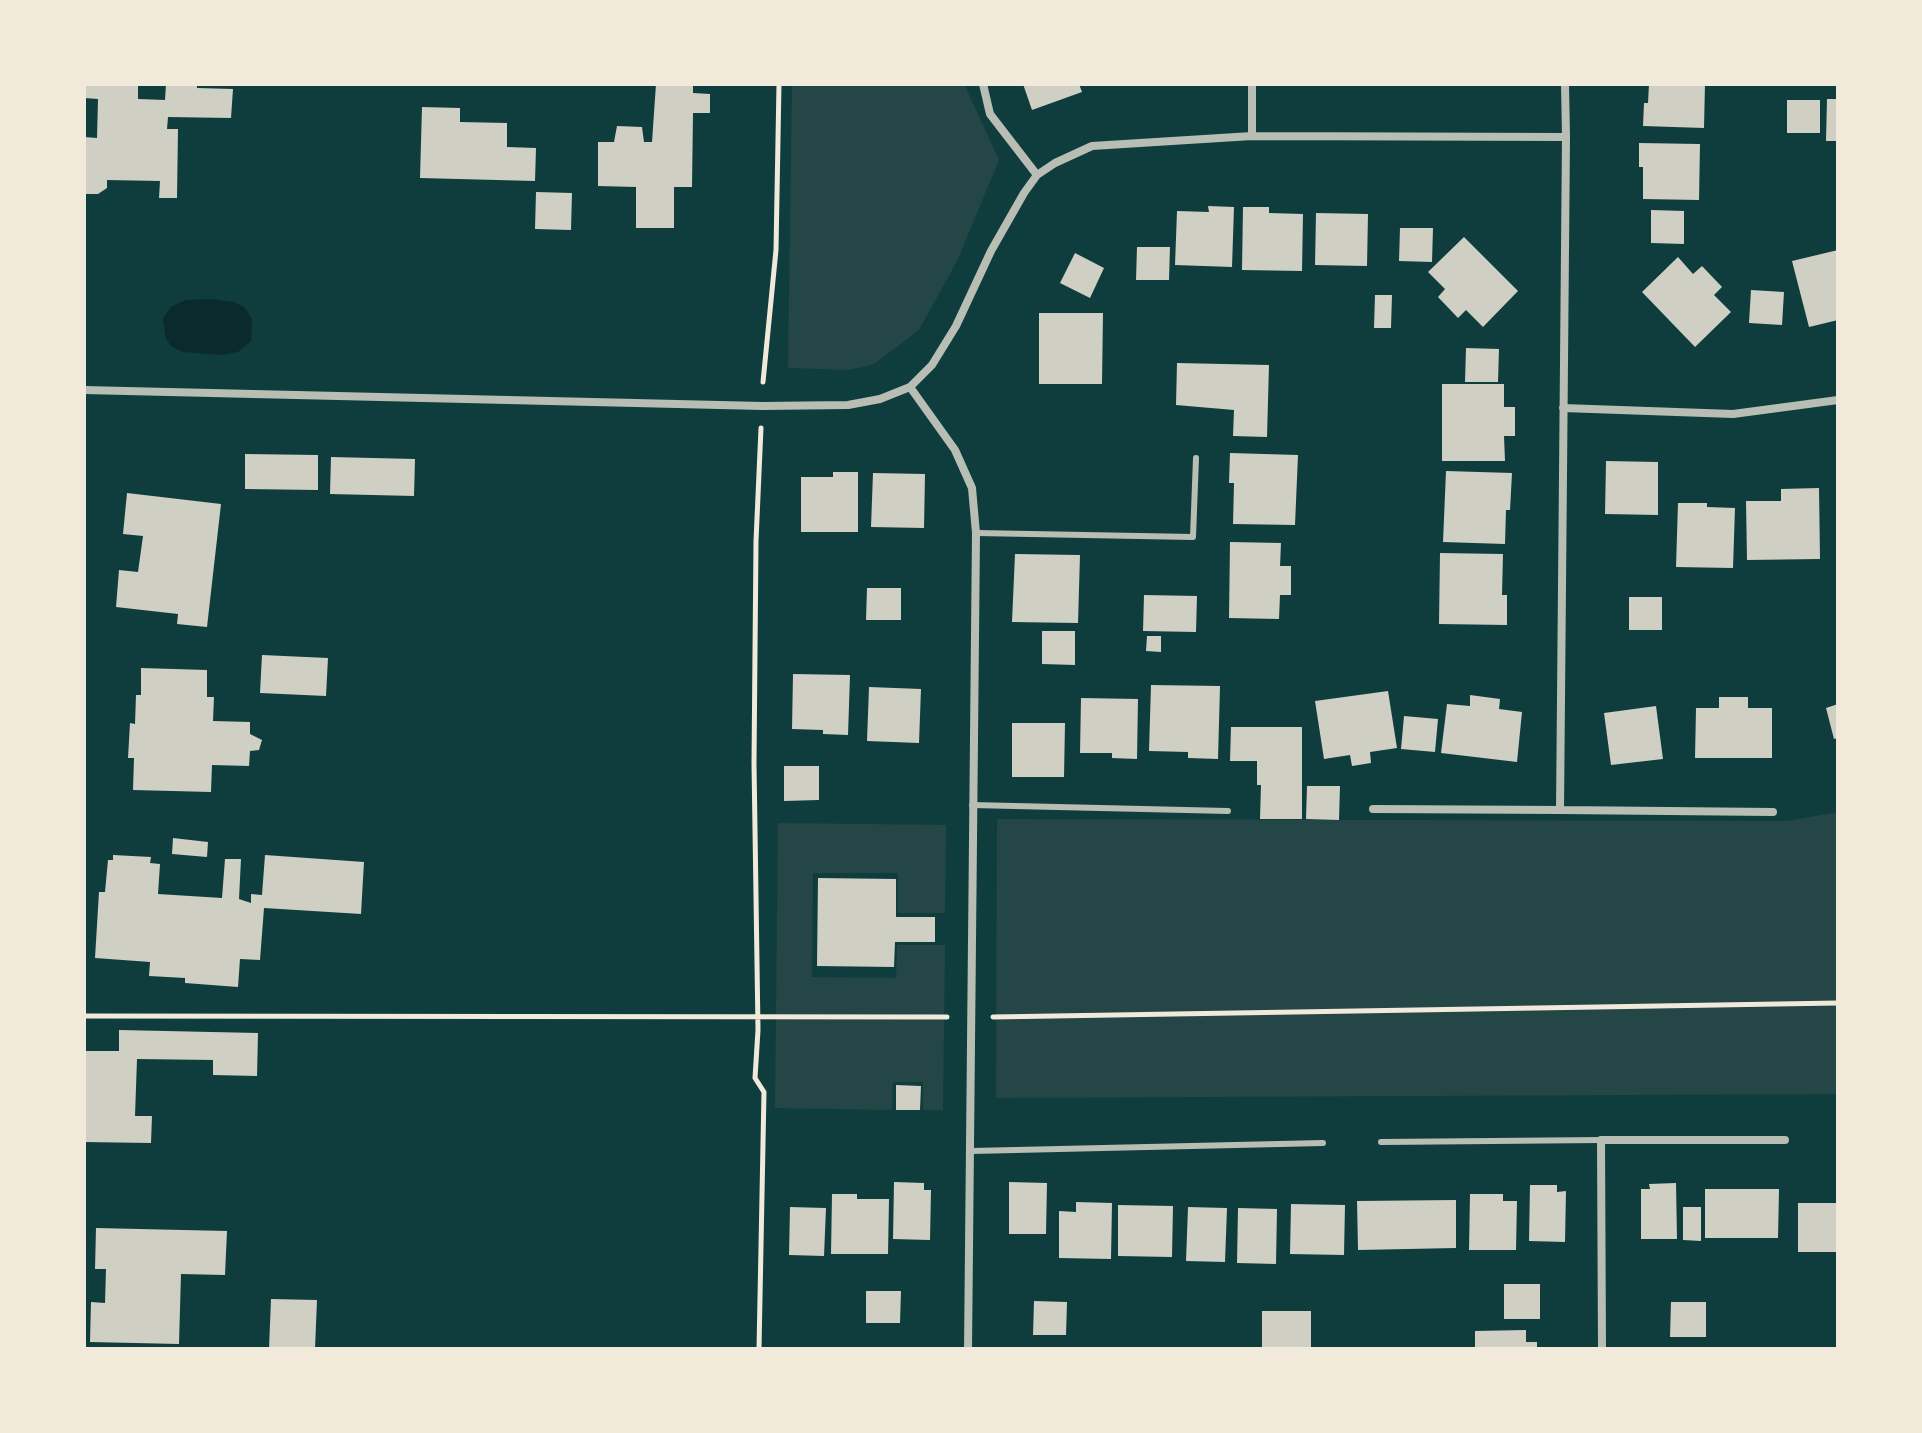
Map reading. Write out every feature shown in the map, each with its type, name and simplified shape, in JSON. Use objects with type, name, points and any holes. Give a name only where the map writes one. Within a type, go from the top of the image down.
[{"type":"street","points":[[983,84],[990,114],[1037,175]]},
{"type":"street","points":[[1252,84],[1252,136]]},
{"type":"street","points":[[1560,810],[1565,84]]},
{"type":"street","points":[[84,390],[762,406],[848,405],[880,399],[910,387],[932,365],[956,326],[991,251],[1037,175],[1092,146],[1252,136],[1566,137]]},
{"type":"street","points":[[910,387],[955,450],[972,488],[976,533],[968,1349]]},
{"type":"street","points":[[1563,408],[1733,414],[1838,400]]},
{"type":"street","points":[[1373,809],[1773,812]]},
{"type":"street","points":[[1602,1349],[1601,1140],[1785,1140]]},
{"type":"lane","points":[[976,533],[1193,537],[1196,458]]},
{"type":"lane","points":[[972,805],[1228,811]]},
{"type":"lane","points":[[1381,1142],[1601,1140]]},
{"type":"lane","points":[[971,1151],[1323,1143]]},
{"type":"path","points":[[759,1349],[764,1092],[755,1078],[758,1019],[754,763],[756,541],[762,406],[776,250],[779,84]]},
{"type":"path","points":[[84,1016],[758,1019],[1838,1003]]},
{"type":"shaded area","points":[[792,84],[964,84],[999,160],[958,259],[919,330],[874,364],[849,370],[788,368]]},
{"type":"shaded area","points":[[186,300],[234,302],[244,307],[252,319],[251,341],[238,352],[221,355],[183,352],[172,347],[166,339],[163,318],[171,307]]},
{"type":"shaded area","points":[[1838,812],[1838,1094],[996,1098],[997,819],[1787,821]]},
{"type":"shaded area","points":[[778,823],[946,825],[945,913],[898,913],[898,873],[813,873],[812,977],[896,978],[897,945],[945,945],[943,1110],[923,1110],[923,1082],[893,1082],[892,1110],[775,1108]]},
{"type":"building","points":[[84,84],[138,84],[138,99],[165,100],[166,84],[233,89],[231,118],[168,117],[167,129],[178,129],[177,198],[159,198],[160,181],[107,180],[107,188],[98,194],[84,194],[84,137],[97,138],[98,99],[84,98]]},
{"type":"building","points":[[656,84],[693,84],[693,93],[710,94],[710,113],[693,113],[692,187],[674,187],[674,228],[636,228],[636,187],[598,186],[598,142],[614,142],[617,126],[642,127],[644,142],[652,142]]},
{"type":"building","points":[[1023,84],[1079,84],[1082,92],[1032,110]]},
{"type":"building","points":[[1649,84],[1705,84],[1704,128],[1643,126]]},
{"type":"building","points":[[1827,99],[1838,99],[1838,141],[1826,141]]},
{"type":"building","points":[[1787,100],[1820,100],[1820,133],[1787,133]]},
{"type":"building","points":[[422,107],[460,108],[460,122],[507,123],[507,147],[536,148],[535,181],[420,178]]},
{"type":"building","points":[[1639,143],[1700,144],[1699,200],[1643,199]]},
{"type":"building","points":[[536,192],[572,193],[571,230],[535,229]]},
{"type":"building","points":[[1208,206],[1234,207],[1232,267],[1175,265],[1177,211],[1209,212]]},
{"type":"building","points":[[1243,207],[1269,207],[1269,213],[1303,214],[1302,271],[1242,270]]},
{"type":"building","points":[[1651,210],[1684,211],[1684,244],[1651,243]]},
{"type":"building","points":[[1316,213],[1368,214],[1367,266],[1315,265]]},
{"type":"building","points":[[1400,228],[1433,228],[1432,262],[1399,261]]},
{"type":"building","points":[[1464,237],[1518,291],[1483,327],[1466,310],[1458,318],[1438,297],[1445,289],[1428,272]]},
{"type":"building","points":[[1137,247],[1170,247],[1169,280],[1136,280]]},
{"type":"building","points":[[1838,250],[1838,320],[1809,327],[1792,261]]},
{"type":"building","points":[[1075,253],[1104,268],[1090,298],[1060,283]]},
{"type":"building","points":[[1678,257],[1693,274],[1702,266],[1722,287],[1714,295],[1731,312],[1695,347],[1642,292]]},
{"type":"building","points":[[1751,290],[1784,292],[1782,325],[1749,323]]},
{"type":"building","points":[[1375,295],[1392,295],[1391,328],[1374,328]]},
{"type":"building","points":[[1039,313],[1103,313],[1102,384],[1039,384]]},
{"type":"building","points":[[1466,348],[1499,349],[1498,382],[1465,382]]},
{"type":"building","points":[[1177,363],[1269,365],[1267,437],[1233,436],[1234,410],[1176,405]]},
{"type":"building","points":[[1442,384],[1504,384],[1504,407],[1515,407],[1515,436],[1504,436],[1505,461],[1442,461]]},
{"type":"building","points":[[1230,453],[1298,455],[1295,525],[1233,524],[1234,483],[1229,483]]},
{"type":"building","points":[[245,454],[318,455],[318,490],[245,489]]},
{"type":"building","points":[[331,457],[415,459],[414,496],[330,494]]},
{"type":"building","points":[[1606,461],[1658,462],[1658,515],[1605,514]]},
{"type":"building","points":[[1446,471],[1512,473],[1505,544],[1443,542]]},
{"type":"building","points":[[833,472],[858,472],[858,532],[801,532],[801,477],[833,477]]},
{"type":"building","points":[[873,473],[925,474],[924,528],[871,527]]},
{"type":"building","points":[[1819,488],[1820,559],[1747,560],[1746,501],[1781,501],[1781,489]]},
{"type":"building","points":[[127,493],[221,504],[207,627],[177,624],[178,614],[116,607],[119,570],[138,572],[143,536],[123,534]]},
{"type":"building","points":[[1678,503],[1707,503],[1707,507],[1735,508],[1733,568],[1676,567]]},
{"type":"building","points":[[1230,542],[1281,543],[1280,566],[1291,566],[1291,595],[1280,595],[1279,619],[1229,618]]},
{"type":"building","points":[[1440,553],[1503,554],[1502,595],[1507,595],[1507,625],[1439,624]]},
{"type":"building","points":[[1015,554],[1080,555],[1078,623],[1012,622]]},
{"type":"building","points":[[867,588],[901,588],[901,620],[866,620]]},
{"type":"building","points":[[1144,595],[1197,596],[1196,632],[1143,631]]},
{"type":"building","points":[[1629,597],[1662,597],[1662,630],[1629,630]]},
{"type":"building","points":[[1042,631],[1075,631],[1075,665],[1042,664]]},
{"type":"building","points":[[1147,636],[1161,636],[1161,652],[1146,651]]},
{"type":"building","points":[[262,655],[328,658],[326,696],[260,693]]},
{"type":"building","points":[[141,668],[207,670],[207,697],[214,697],[213,721],[250,722],[250,734],[262,740],[259,750],[250,751],[249,766],[212,765],[211,792],[133,790],[134,758],[128,758],[130,723],[135,724],[136,695],[141,695]]},
{"type":"building","points":[[793,674],[850,675],[848,735],[792,729]]},
{"type":"building","points":[[1151,685],[1220,686],[1218,759],[1188,758],[1188,752],[1149,751]]},
{"type":"building","points":[[869,687],[921,689],[919,743],[867,741]]},
{"type":"building","points":[[1388,691],[1397,748],[1370,752],[1371,763],[1352,766],[1350,755],[1324,759],[1315,701]]},
{"type":"building","points":[[1470,695],[1500,699],[1499,709],[1522,712],[1517,762],[1441,753],[1447,704],[1470,706]]},
{"type":"building","points":[[1719,697],[1748,697],[1748,708],[1772,708],[1772,758],[1695,758],[1696,708],[1719,708]]},
{"type":"building","points":[[1081,698],[1138,699],[1137,759],[1112,758],[1112,753],[1080,753]]},
{"type":"building","points":[[1838,704],[1838,738],[1834,739],[1826,708]]},
{"type":"building","points":[[1656,706],[1663,759],[1611,765],[1604,713]]},
{"type":"building","points":[[1404,716],[1438,719],[1435,752],[1401,749]]},
{"type":"building","points":[[1012,723],[1065,723],[1064,777],[1012,777]]},
{"type":"building","points":[[1231,727],[1302,727],[1302,819],[1260,819],[1261,785],[1257,785],[1257,761],[1230,761]]},
{"type":"building","points":[[784,766],[819,766],[819,800],[784,801]]},
{"type":"building","points":[[1307,786],[1340,786],[1339,820],[1306,819]]},
{"type":"building","points":[[173,838],[208,842],[207,857],[172,854]]},
{"type":"building","points":[[113,855],[151,857],[150,863],[160,864],[158,894],[222,898],[225,859],[241,859],[239,899],[251,903],[251,894],[262,895],[265,855],[364,862],[361,914],[264,908],[260,960],[240,959],[238,987],[185,983],[185,978],[149,976],[150,962],[95,958],[99,892],[105,892],[108,860],[113,860]]},
{"type":"building","points":[[818,878],[896,879],[896,917],[935,917],[935,942],[895,942],[894,967],[817,966]]},
{"type":"building","points":[[119,1030],[258,1033],[257,1076],[213,1075],[213,1060],[137,1059],[135,1116],[152,1116],[151,1143],[84,1142],[84,1051],[119,1051]]},
{"type":"building","points":[[896,1085],[921,1086],[920,1110],[896,1110]]},
{"type":"building","points":[[894,1182],[924,1183],[924,1190],[931,1190],[930,1240],[893,1239]]},
{"type":"building","points":[[1009,1182],[1047,1183],[1046,1234],[1009,1234]]},
{"type":"building","points":[[1676,1183],[1677,1239],[1641,1239],[1641,1189],[1650,1189],[1649,1184]]},
{"type":"building","points":[[1530,1185],[1557,1185],[1557,1192],[1566,1191],[1565,1242],[1529,1241]]},
{"type":"building","points":[[1705,1189],[1779,1189],[1778,1238],[1705,1238]]},
{"type":"building","points":[[832,1194],[857,1194],[857,1199],[889,1199],[888,1254],[831,1254]]},
{"type":"building","points":[[1470,1194],[1503,1194],[1503,1201],[1517,1201],[1516,1250],[1469,1250]]},
{"type":"building","points":[[1456,1200],[1456,1248],[1358,1250],[1357,1201]]},
{"type":"building","points":[[1076,1202],[1112,1203],[1111,1259],[1059,1258],[1059,1211],[1076,1212]]},
{"type":"building","points":[[1798,1203],[1838,1203],[1838,1252],[1798,1252]]},
{"type":"building","points":[[1291,1204],[1345,1205],[1344,1255],[1290,1254]]},
{"type":"building","points":[[1118,1205],[1173,1206],[1172,1257],[1118,1256]]},
{"type":"building","points":[[790,1207],[826,1208],[824,1256],[789,1255]]},
{"type":"building","points":[[1188,1207],[1227,1208],[1225,1262],[1186,1261]]},
{"type":"building","points":[[1683,1207],[1701,1207],[1701,1241],[1683,1240]]},
{"type":"building","points":[[1238,1208],[1277,1209],[1276,1264],[1237,1263]]},
{"type":"building","points":[[96,1228],[227,1231],[225,1275],[181,1274],[179,1344],[90,1342],[91,1302],[105,1303],[106,1269],[95,1269]]},
{"type":"building","points":[[1504,1284],[1540,1284],[1540,1319],[1504,1319]]},
{"type":"building","points":[[866,1291],[901,1291],[900,1323],[866,1323]]},
{"type":"building","points":[[271,1299],[317,1300],[315,1349],[269,1349]]},
{"type":"building","points":[[1034,1301],[1067,1302],[1066,1335],[1033,1335]]},
{"type":"building","points":[[1671,1302],[1706,1302],[1706,1337],[1670,1337]]},
{"type":"building","points":[[1262,1311],[1311,1311],[1311,1349],[1262,1349]]},
{"type":"building","points":[[1526,1330],[1526,1342],[1537,1342],[1537,1349],[1475,1349],[1475,1331]]}]
